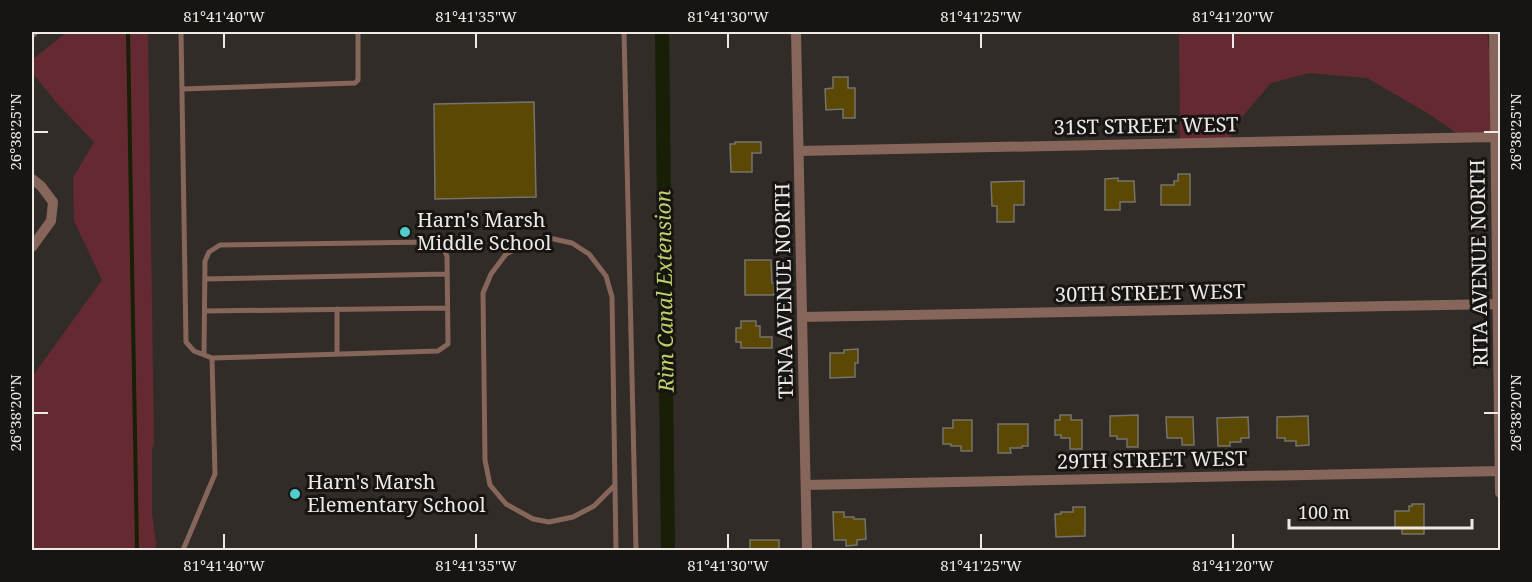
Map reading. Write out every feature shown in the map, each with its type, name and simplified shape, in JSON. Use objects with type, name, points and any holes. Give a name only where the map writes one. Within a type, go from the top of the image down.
[{"type":"street","name":"TENA AVENUE NORTH","points":[[796,32],[807,550]]},
{"type":"street","name":"RITA AVENUE NORTH","points":[[1494,32],[1500,493]]},
{"type":"street","name":"31ST STREET WEST","points":[[799,151],[1495,137]]},
{"type":"street","points":[[32,179],[41,186],[53,202],[51,221],[32,247]]},
{"type":"street","name":"30TH STREET WEST","points":[[802,317],[1498,304]]},
{"type":"street","name":"29TH STREET WEST","points":[[806,485],[1500,471]]},
{"type":"lane","points":[[181,32],[186,342],[194,351],[204,355],[212,358],[438,351],[448,344],[447,256],[442,246],[432,242],[220,245],[209,252],[205,261],[204,355]]},
{"type":"lane","points":[[182,89],[355,83],[358,80],[358,32]]},
{"type":"lane","points":[[624,32],[636,550]]},
{"type":"lane","points":[[615,485],[594,506],[573,517],[549,522],[533,519],[506,504],[490,485],[485,460],[483,293],[491,274],[506,254],[522,246],[549,238],[572,243],[589,254],[606,276],[612,297],[615,485],[616,550]]},
{"type":"lane","points":[[205,279],[447,274]]},
{"type":"lane","points":[[205,311],[447,308]]},
{"type":"lane","points":[[336,354],[337,309]]},
{"type":"lane","points":[[183,550],[215,474],[212,358]]},
{"type":"shaded area","points":[[67,32],[148,32],[154,442],[152,513],[155,550],[32,550],[32,377],[102,280],[74,221],[73,178],[94,142],[56,102],[32,72],[32,60]]},
{"type":"shaded area","points":[[1179,32],[1487,32],[1496,113],[1495,140],[1459,135],[1429,114],[1367,78],[1309,73],[1271,83],[1241,118],[1224,147],[1180,148]]},
{"type":"building","points":[[833,77],[848,77],[848,88],[855,88],[855,118],[843,118],[843,109],[826,110],[825,89],[833,88]]},
{"type":"building","points":[[534,102],[536,197],[435,199],[434,104]]},
{"type":"building","points":[[735,142],[761,142],[761,153],[752,153],[752,172],[731,172],[730,144],[735,144]]},
{"type":"building","points":[[1178,174],[1190,174],[1190,205],[1161,205],[1161,185],[1174,185],[1174,181],[1178,181]]},
{"type":"building","points":[[1118,178],[1118,181],[1134,181],[1135,202],[1120,202],[1120,210],[1105,210],[1105,179]]},
{"type":"building","points":[[1024,181],[1024,205],[1014,205],[1014,222],[997,222],[997,206],[992,206],[991,182]]},
{"type":"building","points":[[745,260],[771,260],[774,295],[745,295]]},
{"type":"building","points":[[741,321],[756,321],[756,326],[760,326],[760,337],[772,337],[772,348],[741,348],[741,342],[736,342],[736,328],[741,328]]},
{"type":"building","points":[[858,349],[855,377],[830,378],[830,353],[844,353],[844,350]]},
{"type":"building","points":[[1060,415],[1071,415],[1071,420],[1082,420],[1082,449],[1070,449],[1070,438],[1055,435],[1055,420],[1060,420]]},
{"type":"building","points":[[1138,415],[1138,447],[1127,447],[1127,439],[1110,436],[1110,416]]},
{"type":"building","points":[[1308,416],[1309,445],[1296,446],[1296,441],[1277,438],[1277,417]]},
{"type":"building","points":[[1166,417],[1193,417],[1194,445],[1182,445],[1182,438],[1167,438]]},
{"type":"building","points":[[1248,417],[1249,438],[1241,438],[1241,442],[1230,442],[1230,446],[1218,446],[1217,418]]},
{"type":"building","points":[[953,420],[972,420],[972,451],[961,451],[961,446],[943,444],[943,428],[953,428]]},
{"type":"building","points":[[998,424],[1028,424],[1028,446],[1010,448],[1011,453],[998,453]]},
{"type":"building","points":[[1424,504],[1424,534],[1402,534],[1402,528],[1395,528],[1395,511],[1409,511],[1409,506]]},
{"type":"building","points":[[1073,507],[1085,507],[1085,536],[1056,537],[1055,514],[1073,512]]},
{"type":"building","points":[[833,512],[844,512],[844,517],[865,519],[866,539],[857,540],[857,545],[846,546],[846,540],[834,540]]},
{"type":"building","points":[[750,540],[779,540],[779,550],[750,550]]},
{"type":"waterway","points":[[128,32],[137,550]]},
{"type":"waterway","name":"Rim Canal Extension","points":[[662,32],[668,550]]},
{"type":"place","name":"Harn's Marsh Middle School","points":[[405,232]]},
{"type":"place","name":"Harn's Marsh Elementary School","points":[[295,494]]}]
